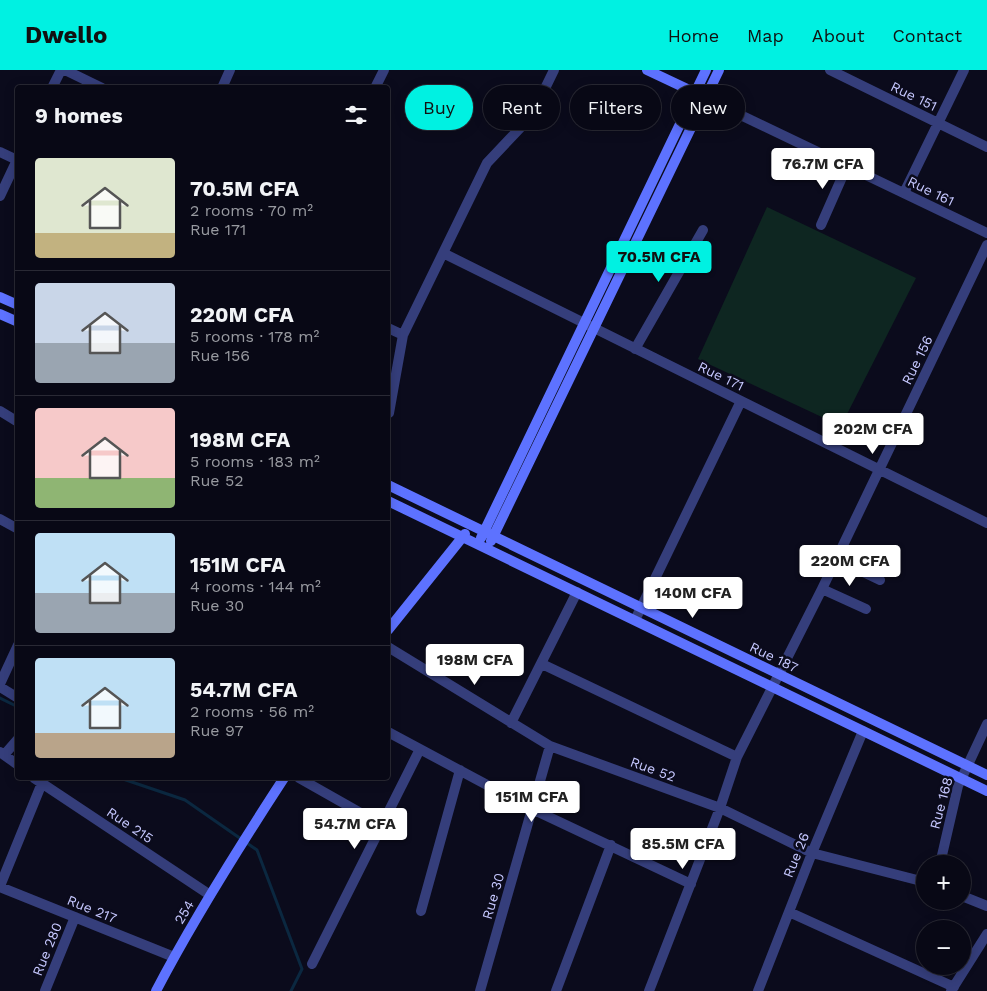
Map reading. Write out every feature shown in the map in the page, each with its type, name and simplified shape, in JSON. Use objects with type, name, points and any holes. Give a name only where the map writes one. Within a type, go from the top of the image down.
[{"type":"street","points":[[54,85],[63,70],[96,85]]},
{"type":"street","points":[[223,85],[230,70]]},
{"type":"street","points":[[376,85],[384,70]]},
{"type":"street","points":[[390,407],[403,335],[486,163],[522,127],[534,111],[554,70]]},
{"type":"street","name":"Rue 161","points":[[646,70],[678,85]]},
{"type":"street","points":[[699,85],[706,70]]},
{"type":"street","points":[[712,85],[719,70]]},
{"type":"street","name":"Rue 151","points":[[830,70],[987,148]]},
{"type":"street","points":[[904,193],[964,70]]},
{"type":"street","name":"Rue 161","points":[[745,117],[987,233]]},
{"type":"street","points":[[482,546],[589,325],[678,130]]},
{"type":"street","points":[[589,325],[690,130]]},
{"type":"street","points":[[0,152],[15,159]]},
{"type":"street","points":[[0,196],[15,166]]},
{"type":"street","points":[[821,225],[847,166]]},
{"type":"street","points":[[636,348],[703,230]]},
{"type":"street","name":"Rue 156","points":[[650,991],[720,808],[737,757],[822,588],[987,245]]},
{"type":"street","name":"Rue 171","points":[[443,253],[879,470],[986,520]]},
{"type":"street","points":[[0,297],[15,304]]},
{"type":"street","points":[[0,314],[15,321]]},
{"type":"street","points":[[390,329],[403,335]]},
{"type":"street","points":[[635,620],[741,401]]},
{"type":"street","points":[[0,411],[15,420]]},
{"type":"street","name":"Rue 187","points":[[390,486],[987,775]]},
{"type":"street","name":"Rue 187","points":[[390,502],[987,791]]},
{"type":"street","points":[[0,519],[15,527]]},
{"type":"street","points":[[390,627],[472,526]]},
{"type":"street","points":[[836,559],[880,580]]},
{"type":"street","points":[[822,588],[866,609]]},
{"type":"street","points":[[511,722],[577,592]]},
{"type":"street","name":"Rue 52","points":[[390,648],[550,746],[720,808],[812,853],[916,880]]},
{"type":"street","points":[[15,652],[0,686],[15,696]]},
{"type":"street","points":[[542,664],[737,757]]},
{"type":"street","name":"Rue 168","points":[[942,855],[958,786],[987,724]]},
{"type":"street","name":"Rue 26","points":[[758,991],[812,853],[863,731]]},
{"type":"street","points":[[390,733],[532,809],[691,884]]},
{"type":"street","points":[[15,742],[2,754],[15,763]]},
{"type":"street","name":"Rue 30","points":[[480,991],[550,746]]},
{"type":"street","points":[[312,964],[420,749]]},
{"type":"street","points":[[421,912],[460,770]]},
{"type":"street","points":[[0,886],[38,780]]},
{"type":"street","name":"Rue 215","points":[[38,780],[210,896]]},
{"type":"street","name":"254","points":[[156,991],[238,848],[283,780]]},
{"type":"street","points":[[303,780],[382,825]]},
{"type":"street","points":[[556,991],[611,845]]},
{"type":"street","name":"Rue 217","points":[[0,886],[174,957]]},
{"type":"street","points":[[971,900],[987,906]]},
{"type":"street","points":[[789,912],[953,989],[987,934]]},
{"type":"street","name":"Rue 280","points":[[45,991],[75,917]]},
{"type":"green space","points":[[767,207],[916,278],[841,426],[698,359]]},
{"type":"waterway","points":[[0,698],[15,706]]},
{"type":"waterway","points":[[126,780],[185,800],[257,850],[302,969],[291,991]]}]
